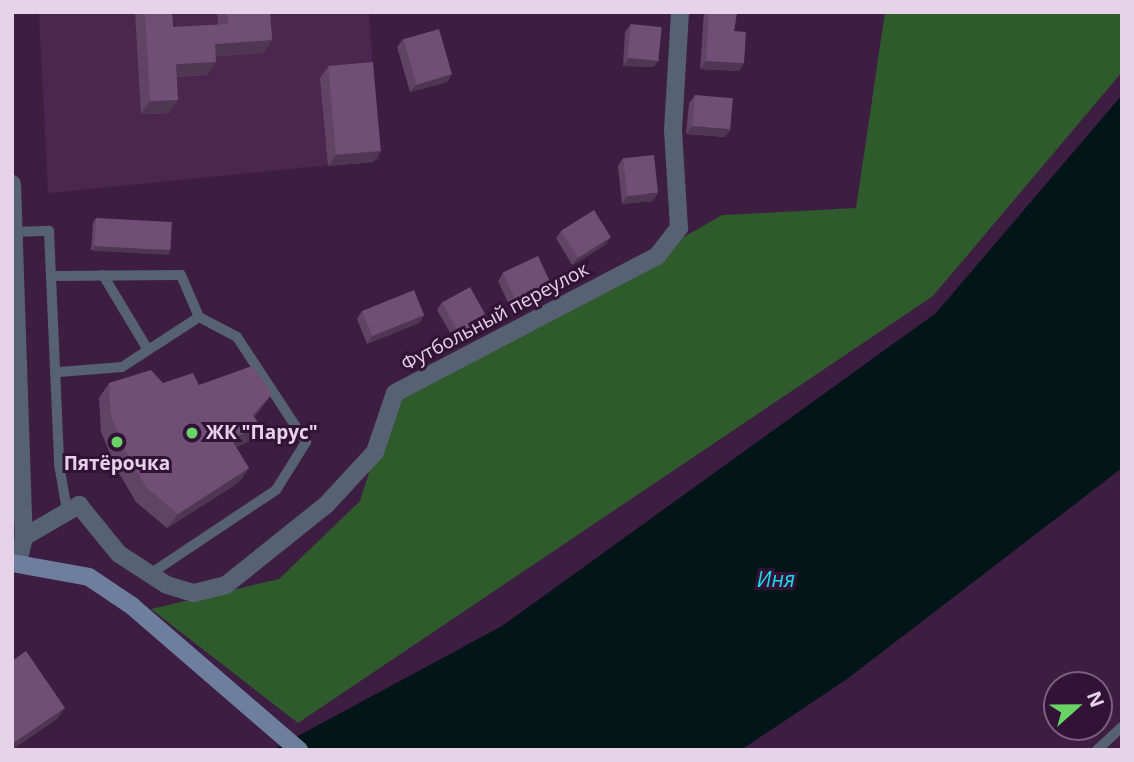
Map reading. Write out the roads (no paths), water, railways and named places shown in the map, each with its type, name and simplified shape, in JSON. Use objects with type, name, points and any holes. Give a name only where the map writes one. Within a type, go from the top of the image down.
[{"type":"main road","points":[[15,563],[89,577],[132,606],[299,750]]},
{"type":"street","name":"Футбольный переулок","points":[[67,511],[87,508],[119,554],[150,574],[194,593],[226,585],[326,505],[375,452],[395,393],[657,256],[679,228],[673,130],[680,12]]},
{"type":"street","points":[[12,184],[24,537],[15,563]]},
{"type":"street","points":[[24,537],[67,511]]},
{"type":"lane","points":[[14,232],[49,231],[59,372],[59,464],[67,511]]},
{"type":"lane","points":[[103,275],[148,350]]},
{"type":"lane","points":[[52,276],[181,275],[200,317],[237,337],[306,442],[276,490],[150,574]]},
{"type":"lane","points":[[59,372],[122,367],[200,317]]},
{"type":"lane","points":[[1097,750],[1122,726]]},
{"type":"water","name":"Иня","points":[[1122,95],[1122,468],[847,679],[741,750],[272,750],[502,626],[936,313]]},
{"type":"place","name":"ЖК \"Парус\"","points":[[192,433]]},
{"type":"place","name":"Пятёрочка","points":[[117,442]]}]
